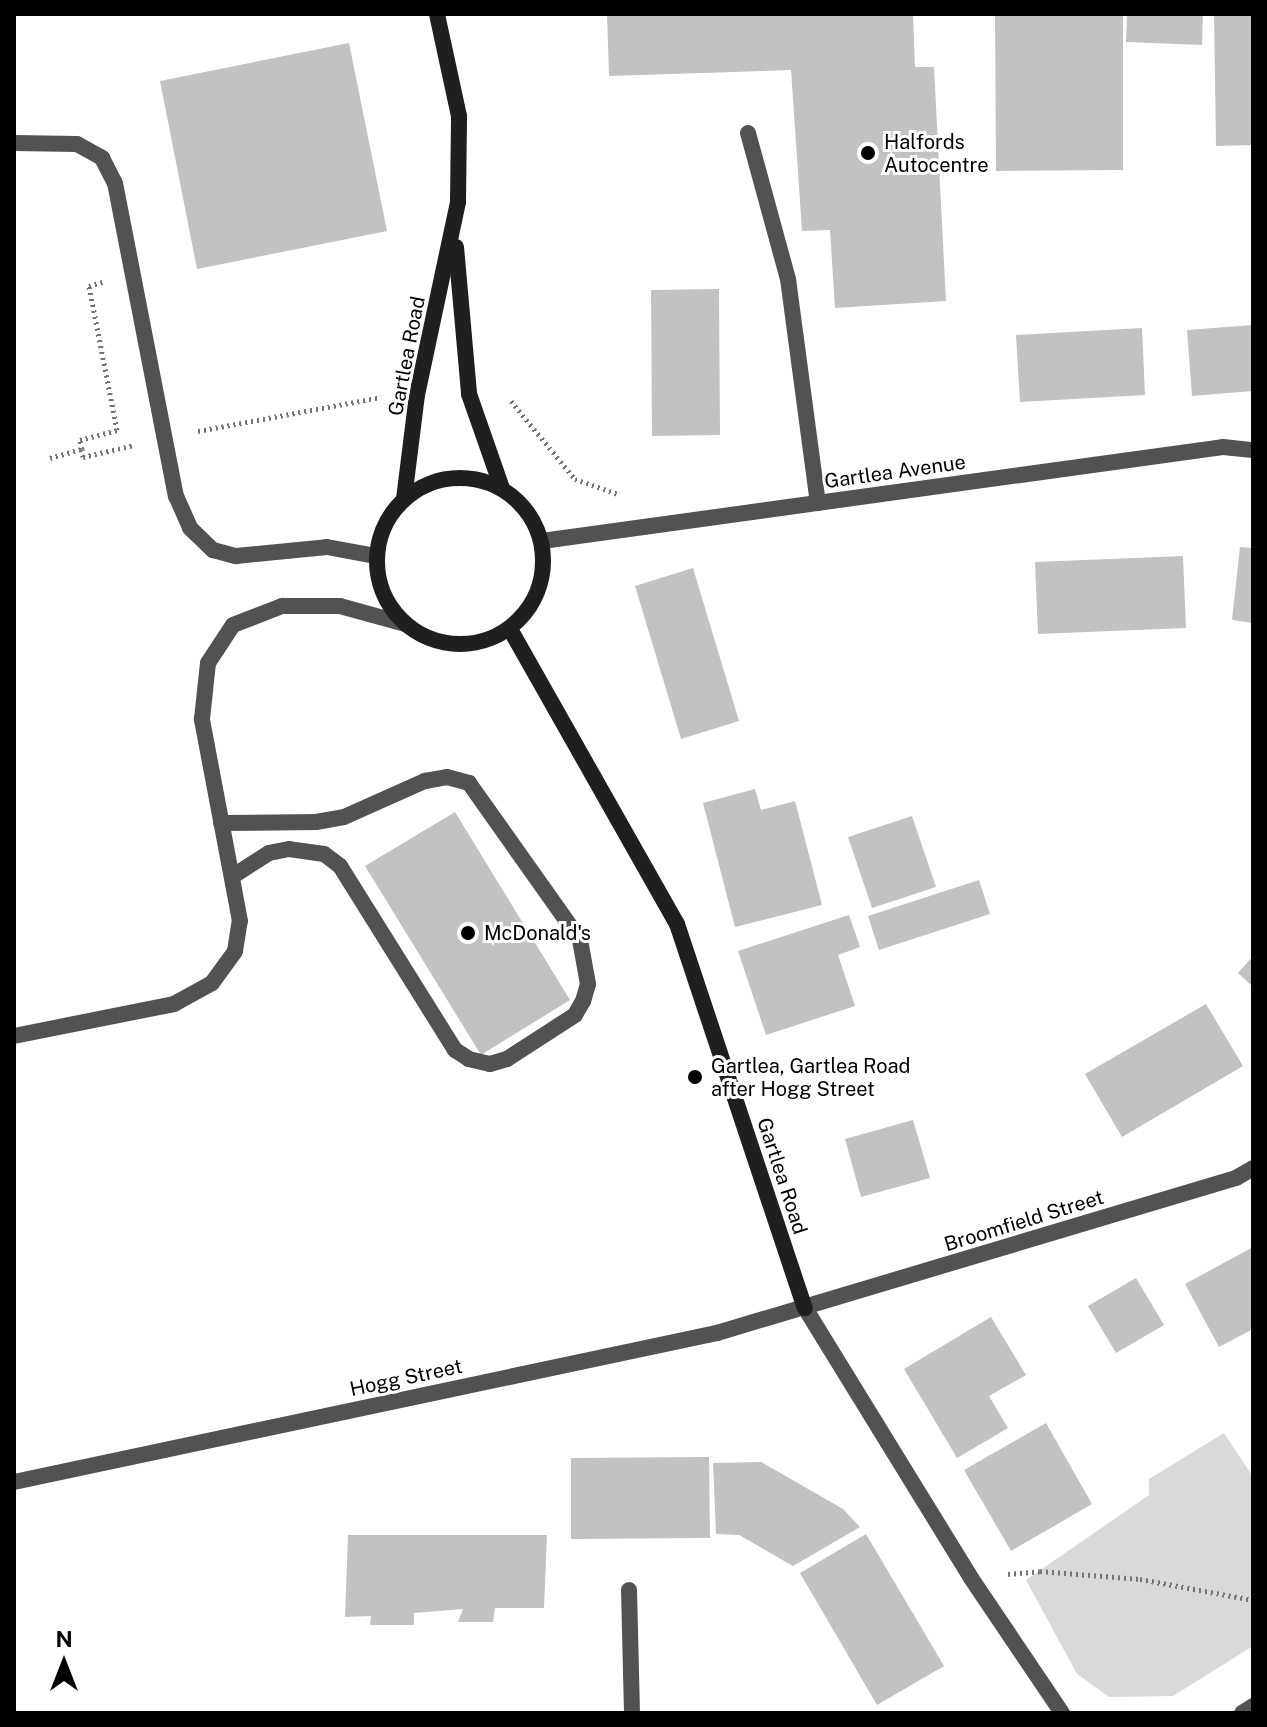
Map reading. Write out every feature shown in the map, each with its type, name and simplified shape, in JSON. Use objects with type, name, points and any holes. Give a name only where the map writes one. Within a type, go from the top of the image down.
[{"type":"street","name":"Gartlea Road","points":[[437,14],[459,116],[455,221],[469,394],[502,488],[524,507],[542,541],[543,576],[533,603],[510,629],[677,924],[805,1308],[971,1578],[1062,1713]]},
{"type":"street","points":[[748,133],[788,279],[818,503]]},
{"type":"street","points":[[14,143],[77,144],[102,158],[115,183],[176,496],[190,528],[213,550],[236,556],[327,547],[376,556],[382,591],[405,624]]},
{"type":"street","name":"Gartlea Road","points":[[376,556],[384,527],[404,499],[417,395],[455,221]]},
{"type":"street","name":"Gartlea Avenue","points":[[542,541],[1223,447],[1253,450]]},
{"type":"street","points":[[404,499],[432,482],[467,478],[502,488]]},
{"type":"street","points":[[14,1036],[162,1007],[212,983],[235,951],[240,921],[202,719],[208,663],[233,625],[282,606],[340,606],[405,624],[434,641],[463,645],[510,629]]},
{"type":"street","points":[[221,823],[316,822],[344,817],[425,781],[447,777],[469,783],[580,940],[588,984],[583,1001],[575,1015],[507,1059],[490,1064],[469,1059],[455,1050],[340,866],[324,854],[289,849],[269,853],[233,876]]},
{"type":"street","name":"Broomfield Street","points":[[805,1308],[1236,1178],[1253,1168]]},
{"type":"street","name":"Hogg Street","points":[[14,1482],[717,1333],[805,1308]]},
{"type":"street","points":[[629,1590],[632,1713]]},
{"type":"street","points":[[1242,1713],[1253,1706]]},
{"type":"path","points":[[131,446],[83,457],[80,440],[117,430],[89,286],[134,275]]},
{"type":"path","points":[[50,458],[82,449]]},
{"type":"path","points":[[971,1578],[1040,1571],[1126,1577],[1253,1600]]},
{"type":"shaded area","points":[[1224,1433],[1253,1477],[1253,1646],[1173,1696],[1109,1697],[1077,1674],[1026,1580],[1149,1495],[1149,1479]]},
{"type":"building","name":"Halfords Autocentre","points":[[607,14],[913,14],[915,67],[934,67],[946,301],[835,308],[830,230],[802,231],[791,70],[609,76]]},
{"type":"building","points":[[995,14],[1123,14],[1123,170],[996,171]]},
{"type":"building","points":[[1127,14],[1203,14],[1202,45],[1126,42]]},
{"type":"building","points":[[1214,14],[1253,14],[1253,145],[1216,146]]},
{"type":"building","points":[[349,43],[387,231],[197,269],[160,81]]},
{"type":"building","points":[[719,289],[720,435],[652,436],[651,290]]},
{"type":"building","points":[[1253,325],[1253,391],[1192,396],[1187,330]]},
{"type":"building","points":[[1142,328],[1145,395],[1020,402],[1016,335]]},
{"type":"building","points":[[1240,547],[1253,548],[1253,623],[1232,620]]},
{"type":"building","points":[[1183,556],[1186,628],[1038,634],[1035,562]]},
{"type":"building","points":[[693,568],[739,721],[681,739],[635,586]]},
{"type":"building","points":[[755,789],[761,810],[795,801],[822,905],[735,927],[703,803]]},
{"type":"building","name":"McDonald's","points":[[455,812],[570,1000],[481,1055],[365,866]]},
{"type":"building","points":[[912,816],[936,887],[872,908],[848,837]]},
{"type":"building","points":[[979,880],[990,914],[879,950],[868,916]]},
{"type":"building","points":[[849,915],[860,947],[838,955],[855,1006],[766,1035],[738,951]]},
{"type":"building","points":[[1253,956],[1253,987],[1238,973]]},
{"type":"building","points":[[1206,1004],[1243,1066],[1122,1137],[1085,1074]]},
{"type":"building","points":[[913,1120],[930,1178],[861,1197],[845,1139]]},
{"type":"building","points":[[1253,1247],[1253,1329],[1219,1347],[1185,1284]]},
{"type":"building","points":[[1136,1278],[1164,1325],[1116,1353],[1088,1306]]},
{"type":"building","points":[[991,1317],[1026,1375],[989,1396],[1008,1428],[957,1458],[904,1369]]},
{"type":"building","points":[[1046,1423],[1092,1504],[1011,1551],[964,1470]]},
{"type":"building","points":[[709,1457],[710,1538],[571,1539],[571,1458]]},
{"type":"building","points":[[761,1462],[843,1509],[860,1527],[793,1566],[739,1535],[716,1534],[713,1463]]},
{"type":"building","points":[[866,1534],[944,1666],[877,1705],[800,1573]]},
{"type":"building","points":[[348,1535],[547,1535],[544,1608],[495,1608],[493,1622],[458,1622],[463,1609],[414,1613],[414,1625],[370,1625],[371,1616],[345,1617]]},
{"type":"place","name":"Halfords Autocentre","points":[[868,153]]},
{"type":"place","name":"McDonald's","points":[[468,933]]},
{"type":"place","name":"Gartlea, Gartlea Road after Hogg Street","points":[[695,1077]]}]
